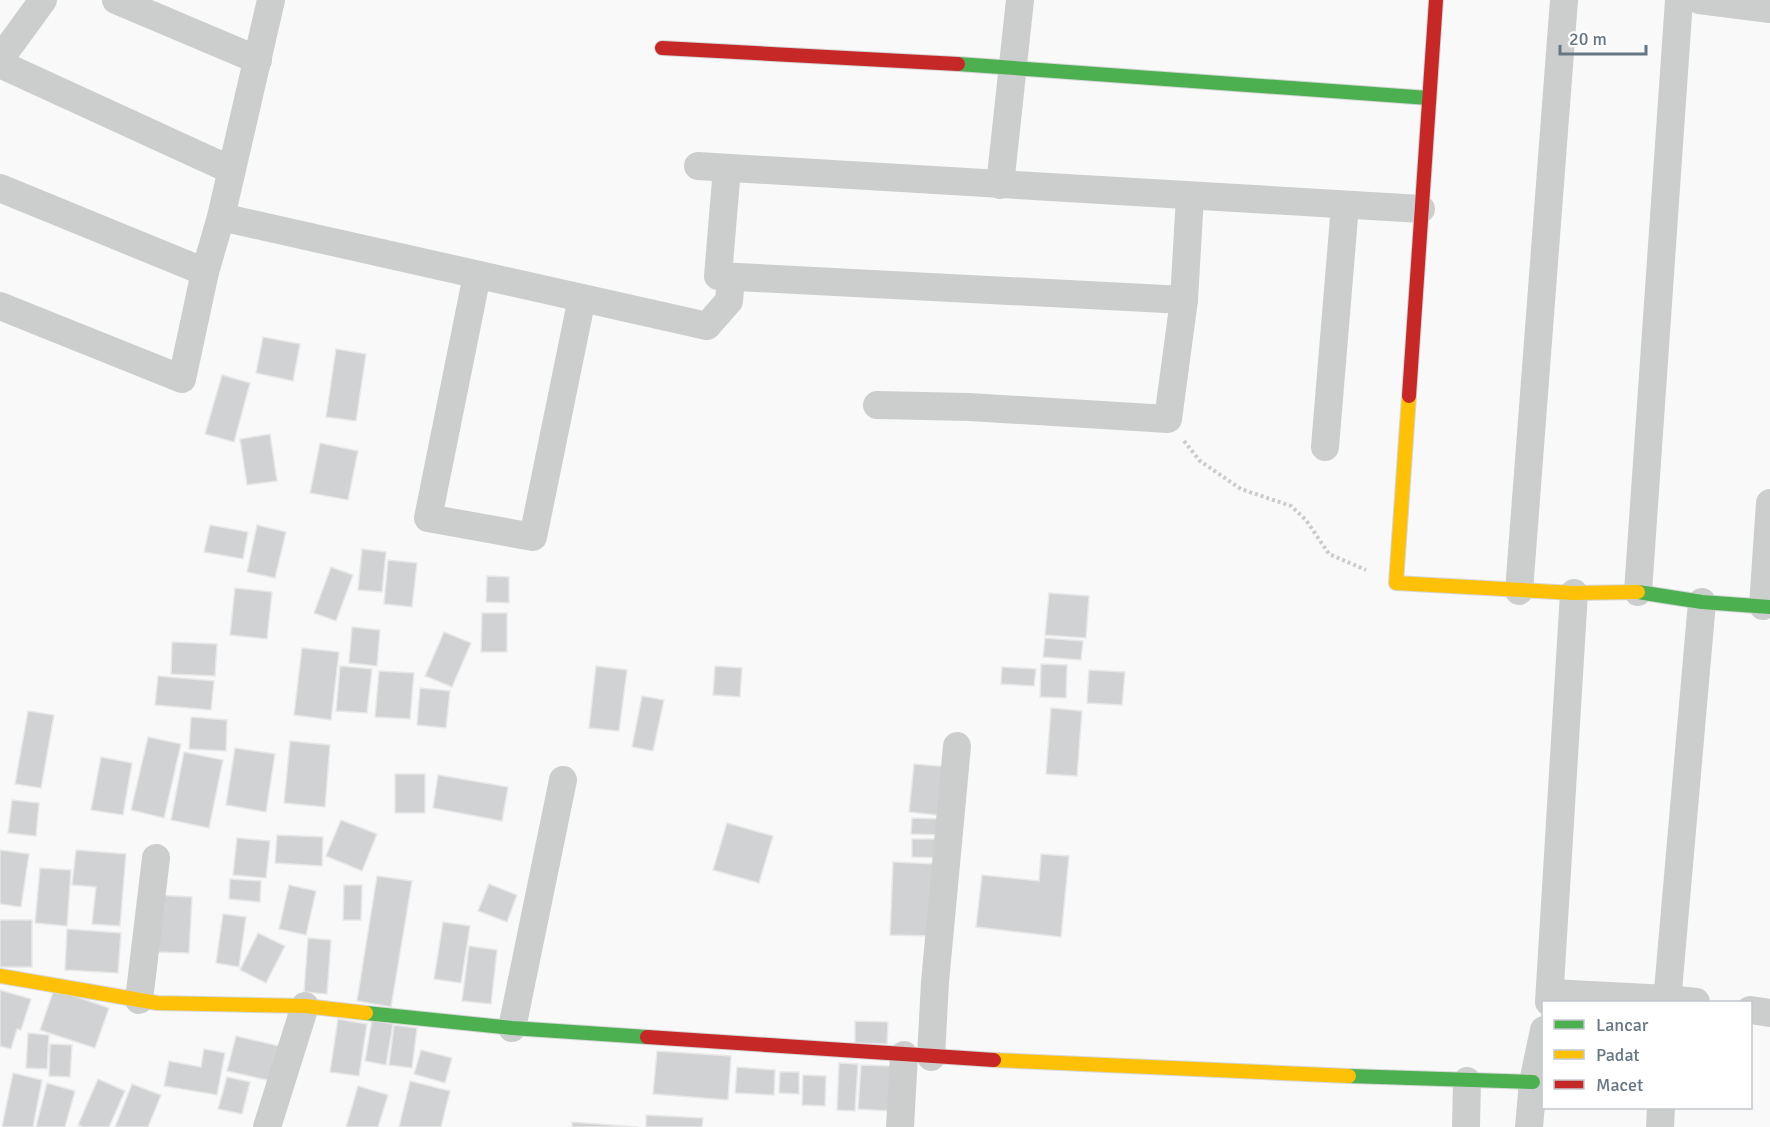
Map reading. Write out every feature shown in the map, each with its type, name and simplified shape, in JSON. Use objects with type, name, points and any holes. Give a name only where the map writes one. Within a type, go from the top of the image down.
[{"type":"street","points":[[0,59],[43,0]]},
{"type":"street","points":[[116,0],[258,60]]},
{"type":"street","points":[[0,306],[182,379],[205,272],[221,217],[271,0]]},
{"type":"street","points":[[1000,184],[1020,0]]},
{"type":"street","points":[[1436,0],[1396,583],[1519,591],[1638,592],[1702,602],[1766,606],[1770,503]]},
{"type":"street","points":[[1519,591],[1564,0]]},
{"type":"street","points":[[1638,592],[1679,0]]},
{"type":"street","points":[[1699,0],[1770,9]]},
{"type":"street","points":[[662,48],[1013,67],[1429,98]]},
{"type":"street","points":[[0,64],[231,170]]},
{"type":"street","points":[[698,166],[1421,209]]},
{"type":"street","points":[[727,168],[718,276],[1184,300]]},
{"type":"street","points":[[0,188],[205,272]]},
{"type":"street","points":[[877,405],[969,407],[1168,419],[1184,300],[1190,196]]},
{"type":"street","points":[[1324,447],[1345,205]]},
{"type":"street","points":[[221,217],[707,326],[729,301],[731,277]]},
{"type":"street","points":[[477,275],[428,518],[533,537],[582,298]]},
{"type":"street","points":[[1574,593],[1550,998],[1667,1000],[1702,602]]},
{"type":"street","points":[[900,1127],[935,982],[957,747]]},
{"type":"street","points":[[512,1028],[563,780]]},
{"type":"street","points":[[139,1000],[156,858]]},
{"type":"street","points":[[0,976],[157,1003],[304,1006],[512,1028],[918,1056],[1533,1082]]},
{"type":"street","points":[[267,1127],[304,1006]]},
{"type":"street","points":[[1752,1010],[1770,1013]]},
{"type":"street","points":[[1530,1127],[1533,1082],[1542,1039]]},
{"type":"street","points":[[1466,1127],[1467,1081]]},
{"type":"street","points":[[1660,1127],[1661,1109]]},
{"type":"path","points":[[1168,419],[1200,461],[1241,489],[1291,506],[1306,520],[1329,554],[1396,583]]},
{"type":"building","points":[[263,337],[300,344],[293,381],[256,373]]},
{"type":"building","points":[[336,349],[366,354],[356,421],[326,417]]},
{"type":"building","points":[[222,375],[250,383],[234,442],[205,434]]},
{"type":"building","points":[[270,434],[277,481],[247,485],[240,439]]},
{"type":"building","points":[[320,443],[358,451],[348,500],[310,493]]},
{"type":"building","points":[[210,525],[248,532],[243,559],[204,552]]},
{"type":"building","points":[[257,525],[286,532],[275,578],[247,572]]},
{"type":"building","points":[[362,549],[386,552],[382,592],[358,590]]},
{"type":"building","points":[[388,560],[417,563],[412,607],[384,604]]},
{"type":"building","points":[[331,567],[353,575],[336,621],[314,613]]},
{"type":"building","points":[[487,576],[509,577],[509,603],[486,602]]},
{"type":"building","points":[[235,588],[272,592],[267,639],[230,635]]},
{"type":"building","points":[[1049,593],[1089,596],[1086,638],[1045,635]]},
{"type":"building","points":[[482,613],[507,613],[507,652],[481,652]]},
{"type":"building","points":[[352,627],[380,630],[377,666],[349,663]]},
{"type":"building","points":[[444,632],[471,643],[452,687],[425,676]]},
{"type":"building","points":[[1045,638],[1083,641],[1081,660],[1043,657]]},
{"type":"building","points":[[172,642],[217,644],[215,676],[171,674]]},
{"type":"building","points":[[302,648],[339,652],[331,720],[294,715]]},
{"type":"building","points":[[1041,664],[1067,665],[1066,698],[1040,697]]},
{"type":"building","points":[[340,666],[372,669],[367,713],[336,711]]},
{"type":"building","points":[[596,666],[627,670],[619,731],[589,728]]},
{"type":"building","points":[[715,666],[742,668],[740,697],[713,695]]},
{"type":"building","points":[[1002,667],[1036,669],[1034,686],[1001,684]]},
{"type":"building","points":[[1089,670],[1125,672],[1122,705],[1087,703]]},
{"type":"building","points":[[379,671],[414,673],[410,719],[375,717]]},
{"type":"building","points":[[158,676],[214,681],[211,710],[155,705]]},
{"type":"building","points":[[420,688],[450,691],[446,728],[417,725]]},
{"type":"building","points":[[642,696],[664,700],[653,751],[632,747]]},
{"type":"building","points":[[1051,708],[1082,711],[1077,776],[1046,774]]},
{"type":"building","points":[[28,711],[54,715],[41,788],[15,784]]},
{"type":"building","points":[[191,717],[227,720],[226,751],[189,749]]},
{"type":"building","points":[[148,737],[181,744],[164,818],[131,810]]},
{"type":"building","points":[[290,741],[330,745],[325,807],[284,803]]},
{"type":"building","points":[[235,748],[275,754],[266,812],[226,805]]},
{"type":"building","points":[[184,752],[223,760],[209,828],[171,820]]},
{"type":"building","points":[[101,757],[132,763],[123,815],[91,810]]},
{"type":"building","points":[[914,764],[950,767],[945,816],[909,812]]},
{"type":"building","points":[[395,774],[425,774],[425,813],[395,813]]},
{"type":"building","points":[[438,775],[508,787],[502,821],[433,808]]},
{"type":"building","points":[[12,800],[39,803],[36,836],[8,833]]},
{"type":"building","points":[[912,818],[942,819],[942,835],[911,834]]},
{"type":"building","points":[[341,820],[377,834],[362,871],[326,856]]},
{"type":"building","points":[[727,823],[773,836],[759,883],[713,870]]},
{"type":"building","points":[[277,835],[323,837],[322,866],[275,863]]},
{"type":"building","points":[[237,838],[270,841],[266,878],[233,875]]},
{"type":"building","points":[[912,839],[943,839],[943,858],[912,857]]},
{"type":"building","points":[[0,850],[29,854],[21,907],[0,904]]},
{"type":"building","points":[[76,850],[126,854],[120,926],[92,924],[96,887],[72,885]]},
{"type":"building","points":[[1041,854],[1069,856],[1061,937],[976,927],[982,875],[1039,881]]},
{"type":"building","points":[[893,862],[937,864],[934,936],[890,935]]},
{"type":"building","points":[[40,868],[71,870],[67,926],[35,923]]},
{"type":"building","points":[[377,876],[412,881],[391,1007],[357,1001]]},
{"type":"building","points":[[230,879],[261,881],[260,902],[229,899]]},
{"type":"building","points":[[489,884],[517,895],[507,922],[478,911]]},
{"type":"building","points":[[289,885],[316,891],[306,935],[279,929]]},
{"type":"building","points":[[344,885],[362,885],[361,920],[343,920]]},
{"type":"building","points":[[156,895],[192,897],[189,953],[154,952]]},
{"type":"building","points":[[223,914],[246,917],[239,967],[216,963]]},
{"type":"building","points":[[0,920],[32,920],[32,967],[0,967]]},
{"type":"building","points":[[443,922],[470,926],[461,983],[434,979]]},
{"type":"building","points":[[67,929],[121,933],[118,973],[65,970]]},
{"type":"building","points":[[258,933],[285,946],[266,983],[240,970]]},
{"type":"building","points":[[308,938],[331,940],[327,994],[304,992]]},
{"type":"building","points":[[469,946],[497,950],[491,1004],[462,1001]]},
{"type":"building","points":[[54,989],[109,1008],[95,1048],[40,1030]]},
{"type":"building","points":[[0,990],[31,999],[21,1030],[17,1029],[11,1049],[0,1046]]},
{"type":"building","points":[[338,1019],[367,1024],[359,1076],[330,1072]]},
{"type":"building","points":[[372,1020],[393,1024],[386,1065],[365,1061]]},
{"type":"building","points":[[855,1021],[888,1022],[887,1044],[855,1043]]},
{"type":"building","points":[[394,1025],[417,1028],[412,1068],[389,1065]]},
{"type":"building","points":[[28,1033],[49,1035],[47,1069],[26,1068]]},
{"type":"building","points":[[236,1036],[279,1046],[271,1081],[227,1071]]},
{"type":"building","points":[[50,1044],[72,1045],[70,1077],[49,1076]]},
{"type":"building","points":[[204,1049],[225,1053],[217,1095],[164,1086],[169,1061],[201,1067]]},
{"type":"building","points":[[421,1050],[452,1058],[445,1083],[414,1074]]},
{"type":"building","points":[[657,1051],[731,1056],[728,1100],[653,1094]]},
{"type":"building","points":[[839,1063],[858,1064],[855,1111],[837,1110]]},
{"type":"building","points":[[861,1065],[891,1066],[889,1111],[858,1109]]},
{"type":"building","points":[[737,1067],[775,1070],[774,1095],[735,1093]]},
{"type":"building","points":[[780,1072],[799,1072],[799,1094],[779,1093]]},
{"type":"building","points":[[13,1073],[42,1080],[33,1127],[2,1127]]},
{"type":"building","points":[[803,1075],[826,1076],[825,1106],[802,1105]]},
{"type":"building","points":[[227,1077],[250,1082],[242,1114],[218,1109]]},
{"type":"building","points":[[98,1079],[125,1091],[109,1127],[83,1127],[78,1125]]},
{"type":"building","points":[[410,1081],[450,1091],[441,1127],[399,1127]]},
{"type":"building","points":[[47,1083],[75,1091],[65,1127],[36,1127]]},
{"type":"building","points":[[132,1084],[161,1095],[148,1127],[115,1127]]},
{"type":"building","points":[[358,1086],[388,1095],[378,1127],[346,1127]]},
{"type":"building","points":[[646,1115],[703,1118],[702,1127],[646,1127]]},
{"type":"building","points":[[572,1122],[638,1127],[572,1127]]},
{"type":"traffic: fast","points":[[958,64],[1429,98]]},
{"type":"traffic: fast","points":[[1638,592],[1702,602],[1770,607]]},
{"type":"traffic: fast","points":[[366,1013],[512,1028],[647,1037]]},
{"type":"traffic: fast","points":[[1349,1076],[1533,1082]]},
{"type":"traffic: slow","points":[[1409,396],[1396,583],[1574,593],[1638,592]]},
{"type":"traffic: slow","points":[[0,976],[157,1003],[305,1006],[366,1013]]},
{"type":"traffic: slow","points":[[994,1060],[1349,1076]]},
{"type":"traffic: jam","points":[[1409,396],[1436,0]]},
{"type":"traffic: jam","points":[[662,48],[958,64]]},
{"type":"traffic: jam","points":[[647,1037],[994,1060]]}]
